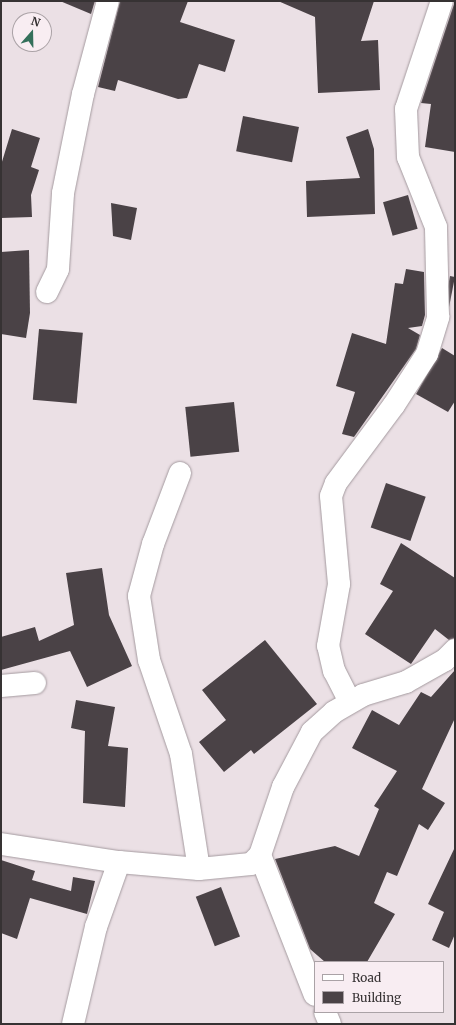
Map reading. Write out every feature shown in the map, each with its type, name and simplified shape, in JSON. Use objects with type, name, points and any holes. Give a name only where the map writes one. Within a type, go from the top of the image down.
[{"type":"street","points":[[47,292],[58,269],[63,193],[82,94],[108,1]]},
{"type":"street","points":[[350,702],[334,671],[328,646],[339,584],[331,496],[336,483],[394,405],[427,354],[438,317],[436,227],[408,157],[406,109],[442,1]]},
{"type":"street","points":[[180,473],[153,544],[139,596],[149,660],[182,754],[199,869]]},
{"type":"street","points":[[1,844],[119,862],[199,869],[251,864],[260,855],[283,787],[312,732],[350,702],[363,695],[406,682],[445,660],[455,650]]},
{"type":"street","points":[[1,686],[35,683]]},
{"type":"street","points":[[260,855],[314,992]]},
{"type":"street","points":[[73,1024],[96,927],[119,862]]},
{"type":"street","points":[[325,1013],[330,1024]]},
{"type":"building","points":[[60,1],[95,1],[91,14]]},
{"type":"building","points":[[120,1],[188,1],[180,22],[235,40],[225,72],[199,64],[187,98],[178,99],[118,80],[115,91],[98,87]]},
{"type":"building","points":[[278,1],[374,1],[361,41],[378,40],[380,90],[318,93],[315,17]]},
{"type":"building","points":[[455,1],[455,152],[425,147],[431,104],[421,103]]},
{"type":"building","points":[[243,116],[299,127],[292,162],[236,151]]},
{"type":"building","points":[[12,129],[40,138],[31,167],[39,170],[31,195],[32,217],[1,218],[1,165]]},
{"type":"building","points":[[368,129],[374,149],[375,214],[307,217],[306,181],[360,178],[346,137]]},
{"type":"building","points":[[408,195],[418,229],[393,236],[383,202]]},
{"type":"building","points":[[111,203],[137,208],[131,240],[113,236]]},
{"type":"building","points":[[29,250],[30,313],[26,338],[1,334],[1,252]]},
{"type":"building","points":[[406,269],[424,272],[425,315],[422,326],[408,328],[420,335],[416,349],[354,437],[342,434],[355,392],[336,386],[352,333],[386,344],[395,283],[403,284]]},
{"type":"building","points":[[450,276],[455,277],[446,322],[441,321]]},
{"type":"building","points":[[39,329],[83,333],[77,404],[33,400]]},
{"type":"building","points":[[442,348],[455,356],[455,401],[448,412],[416,394]]},
{"type":"building","points":[[234,402],[239,452],[190,457],[185,407]]},
{"type":"building","points":[[386,483],[426,497],[410,541],[371,527]]},
{"type":"building","points":[[401,543],[455,578],[455,638],[449,640],[435,629],[411,664],[365,634],[393,591],[380,584]]},
{"type":"building","points":[[102,568],[109,615],[132,666],[87,687],[70,651],[1,670],[1,637],[35,627],[39,641],[74,625],[66,573]]},
{"type":"building","points":[[265,640],[317,704],[254,754],[251,750],[224,772],[199,742],[226,720],[202,690]]},
{"type":"building","points":[[455,670],[455,718],[422,789],[445,803],[428,830],[419,824],[397,876],[387,872],[374,903],[395,914],[368,961],[324,961],[310,949],[275,859],[335,846],[359,856],[379,809],[374,806],[397,771],[352,748],[372,710],[399,725],[421,692],[431,697]]},
{"type":"building","points":[[76,700],[115,707],[108,746],[128,748],[125,807],[83,803],[85,731],[71,728]]},
{"type":"building","points":[[455,847],[455,934],[449,948],[432,940],[444,912],[428,904]]},
{"type":"building","points":[[1,860],[35,871],[32,880],[71,891],[73,877],[95,881],[87,914],[30,898],[17,939],[1,933]]},
{"type":"building","points":[[221,887],[240,936],[215,946],[196,897]]}]
